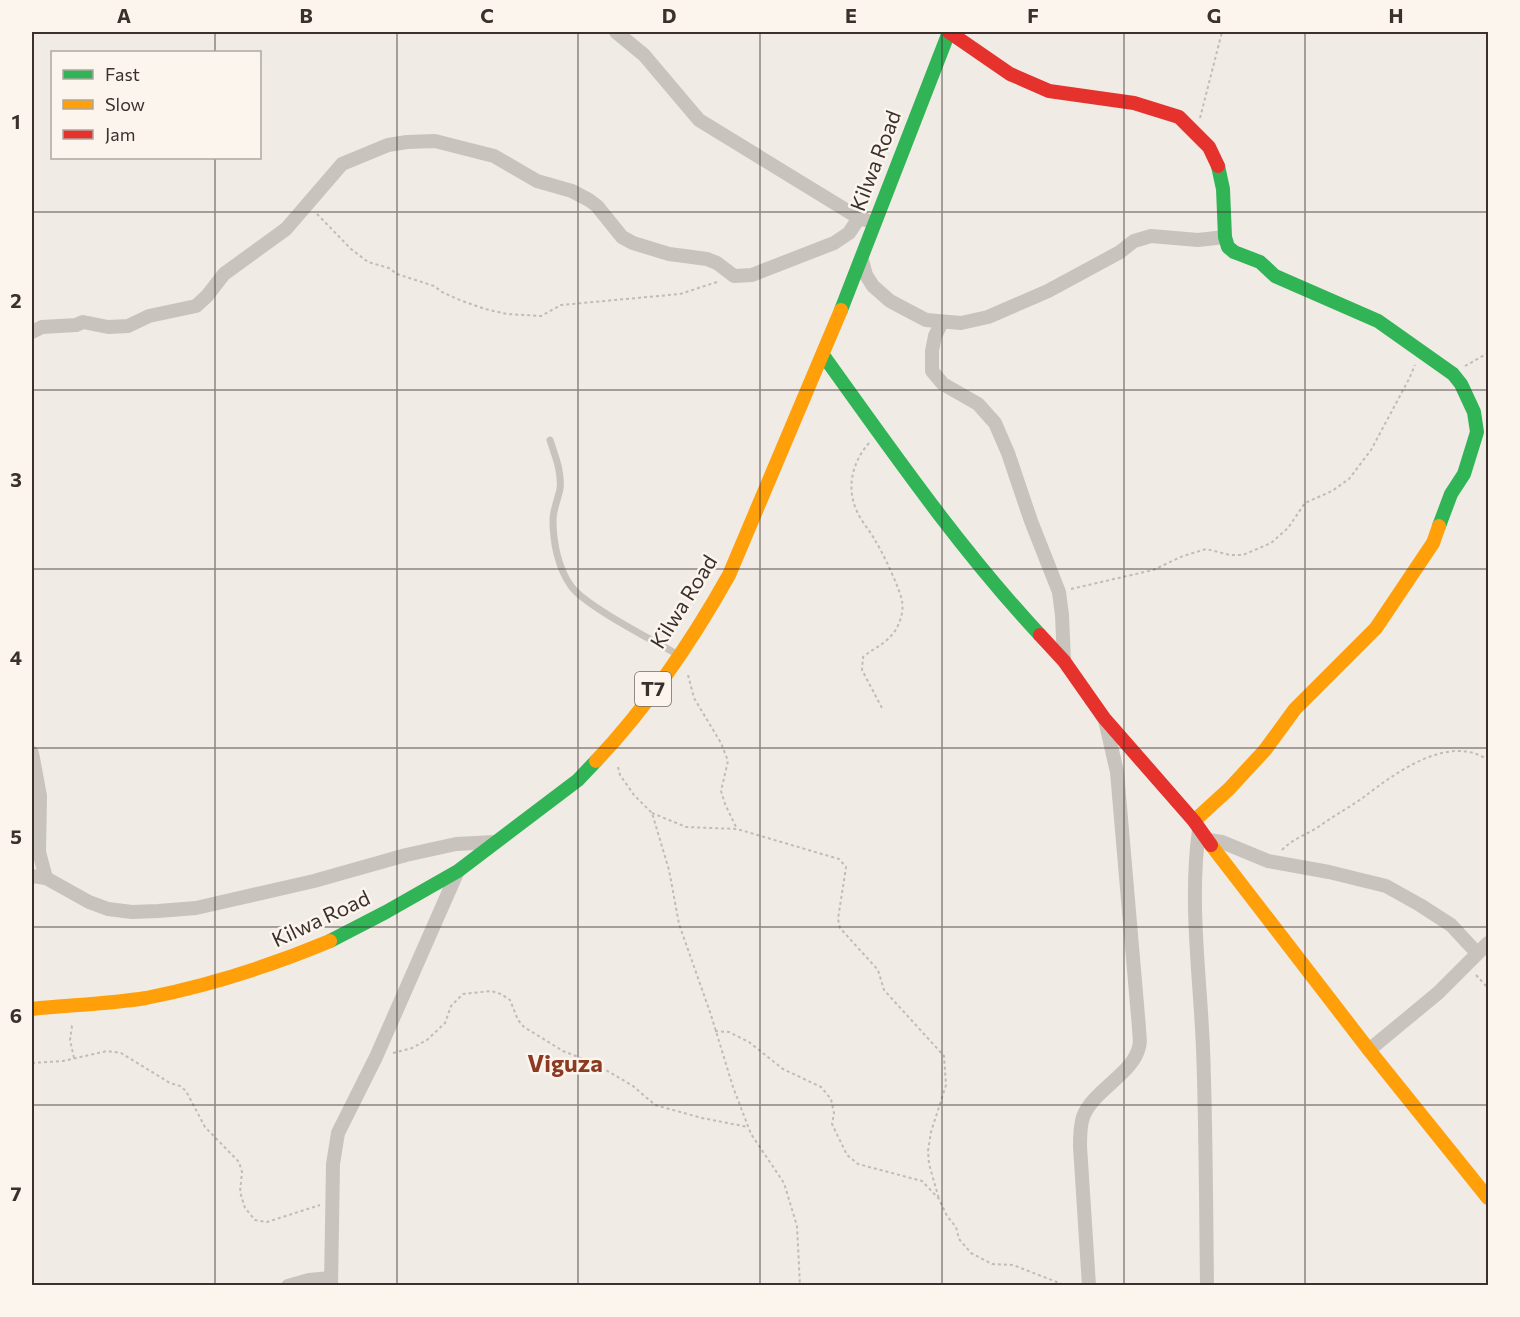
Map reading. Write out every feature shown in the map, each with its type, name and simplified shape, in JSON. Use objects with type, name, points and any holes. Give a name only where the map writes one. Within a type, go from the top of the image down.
[{"type":"main road","points":[[949,32],[1010,74],[1049,91],[1134,104],[1179,117],[1209,147],[1219,168],[1223,189],[1225,237],[1228,247],[1234,252],[1260,262],[1275,276],[1378,321],[1453,374],[1461,384],[1474,412],[1476,432],[1464,474],[1451,494],[1434,543],[1376,628],[1295,709],[1265,750],[1229,789],[1200,830]]},
{"type":"main road","name":"Kilwa Road","points":[[32,1009],[144,998],[226,980],[280,962],[331,940],[458,872],[578,780],[612,744],[627,728],[708,612],[729,575],[823,355],[949,32]]},
{"type":"main road","points":[[823,355],[938,514],[999,591],[1064,662],[1104,718],[1200,830],[1369,1050],[1488,1198]]},
{"type":"street","points":[[616,32],[644,55],[699,120],[859,218],[875,222]]},
{"type":"street","points":[[32,332],[42,327],[76,325],[83,322],[108,327],[129,326],[149,316],[196,306],[224,274],[286,229],[342,164],[388,145],[407,142],[435,141],[494,156],[537,181],[572,191],[597,206],[621,237],[633,243],[669,254],[707,259],[717,263],[734,276],[752,275],[834,243],[849,233],[859,218]]},
{"type":"street","points":[[862,257],[866,275],[873,286],[890,301],[926,320],[961,323],[988,316],[1048,291],[1120,252],[1134,241],[1151,236],[1198,240],[1225,237]]},
{"type":"street","points":[[942,322],[935,336],[932,371],[943,384],[978,404],[995,423],[1008,453],[1030,521],[1059,592],[1064,662]]},
{"type":"street","points":[[1089,1286],[1080,1146],[1083,1115],[1099,1094],[1134,1057],[1139,1047],[1140,1028],[1117,772],[1104,718]]},
{"type":"street","points":[[32,753],[40,796],[39,852],[46,878]]},
{"type":"street","points":[[1207,1286],[1203,1048],[1193,905],[1194,868],[1200,830],[1268,861],[1329,872],[1386,886],[1420,904],[1450,926],[1477,953]]},
{"type":"street","points":[[32,876],[46,878],[108,909],[149,912],[196,908],[314,881],[406,855],[456,844],[500,842]]},
{"type":"street","points":[[288,1286],[309,1280],[331,1282],[333,1164],[338,1133],[376,1057],[458,872]]},
{"type":"street","points":[[1369,1050],[1467,966],[1488,943]]},
{"type":"lane","points":[[550,440],[560,470],[560,488],[553,518],[554,533],[560,567],[572,588],[593,605],[677,655]]},
{"type":"path","points":[[1197,135],[1222,32]]},
{"type":"path","points":[[307,204],[351,249],[368,262],[434,286],[457,299],[507,315],[540,316],[561,305],[680,294],[734,276]]},
{"type":"path","points":[[1059,592],[1153,570],[1183,555],[1206,549],[1230,555],[1243,555],[1271,543],[1288,528],[1305,503],[1332,491],[1349,479],[1371,450],[1409,379],[1420,351]]},
{"type":"path","points":[[1453,374],[1476,358],[1488,353]]},
{"type":"path","points":[[878,431],[855,462],[852,494],[860,517],[876,541],[902,601],[902,616],[896,630],[882,646],[863,657],[862,670],[883,710]]},
{"type":"path","points":[[677,655],[689,676],[693,698],[721,743],[728,761],[722,791],[725,804],[737,829]]},
{"type":"path","points":[[612,744],[620,775],[634,795],[652,813],[686,827],[737,829],[839,859],[846,867],[838,919],[840,928],[878,970],[884,990],[944,1056],[946,1085],[931,1132],[928,1151],[929,1164],[946,1216],[956,1227],[959,1239],[971,1253],[992,1264],[1013,1265],[1067,1286]]},
{"type":"path","points":[[1268,861],[1287,844],[1318,828],[1410,764],[1449,751],[1474,752],[1488,760]]},
{"type":"path","points":[[652,813],[669,870],[680,924],[748,1127],[784,1183],[797,1226],[800,1286]]},
{"type":"path","points":[[1467,966],[1488,988]]},
{"type":"path","points":[[376,1057],[412,1048],[427,1040],[445,1023],[451,1006],[463,994],[491,992],[501,994],[510,1000],[518,1020],[537,1036],[563,1051],[594,1063],[633,1086],[655,1105],[702,1118],[748,1127]]},
{"type":"path","points":[[74,1058],[70,1040],[72,1026],[81,1019]]},
{"type":"path","points":[[715,1031],[729,1032],[748,1042],[783,1069],[821,1087],[831,1099],[834,1113],[832,1125],[847,1155],[858,1164],[922,1181],[939,1199]]},
{"type":"path","points":[[32,1063],[114,1050],[170,1083],[180,1086],[186,1091],[205,1127],[239,1162],[242,1172],[240,1192],[245,1208],[255,1220],[267,1222],[277,1220],[333,1200]]},
{"type":"traffic: fast","points":[[841,310],[949,32]]},
{"type":"traffic: fast","points":[[1218,166],[1223,189],[1225,237],[1228,247],[1234,252],[1260,262],[1275,276],[1378,321],[1453,374],[1461,384],[1474,412],[1477,432],[1464,474],[1451,494],[1439,526]]},
{"type":"traffic: fast","points":[[823,355],[954,533],[1040,635]]},
{"type":"traffic: fast","points":[[330,941],[458,871],[578,780],[596,761]]},
{"type":"traffic: slow","points":[[596,761],[634,718],[668,672],[729,575],[841,310]]},
{"type":"traffic: slow","points":[[1194,821],[1229,789],[1265,750],[1295,709],[1376,628],[1433,543],[1439,526]]},
{"type":"traffic: slow","points":[[1211,845],[1369,1050],[1488,1198]]},
{"type":"traffic: slow","points":[[32,1009],[118,1002],[170,993],[240,974],[330,941]]},
{"type":"traffic: jam","points":[[949,32],[1010,74],[1049,91],[1134,103],[1179,117],[1209,147],[1218,166]]},
{"type":"traffic: jam","points":[[1040,635],[1064,661],[1104,718],[1194,821],[1211,845]]},
{"type":"district","name":"Viguza","points":[[565,1064]]}]
